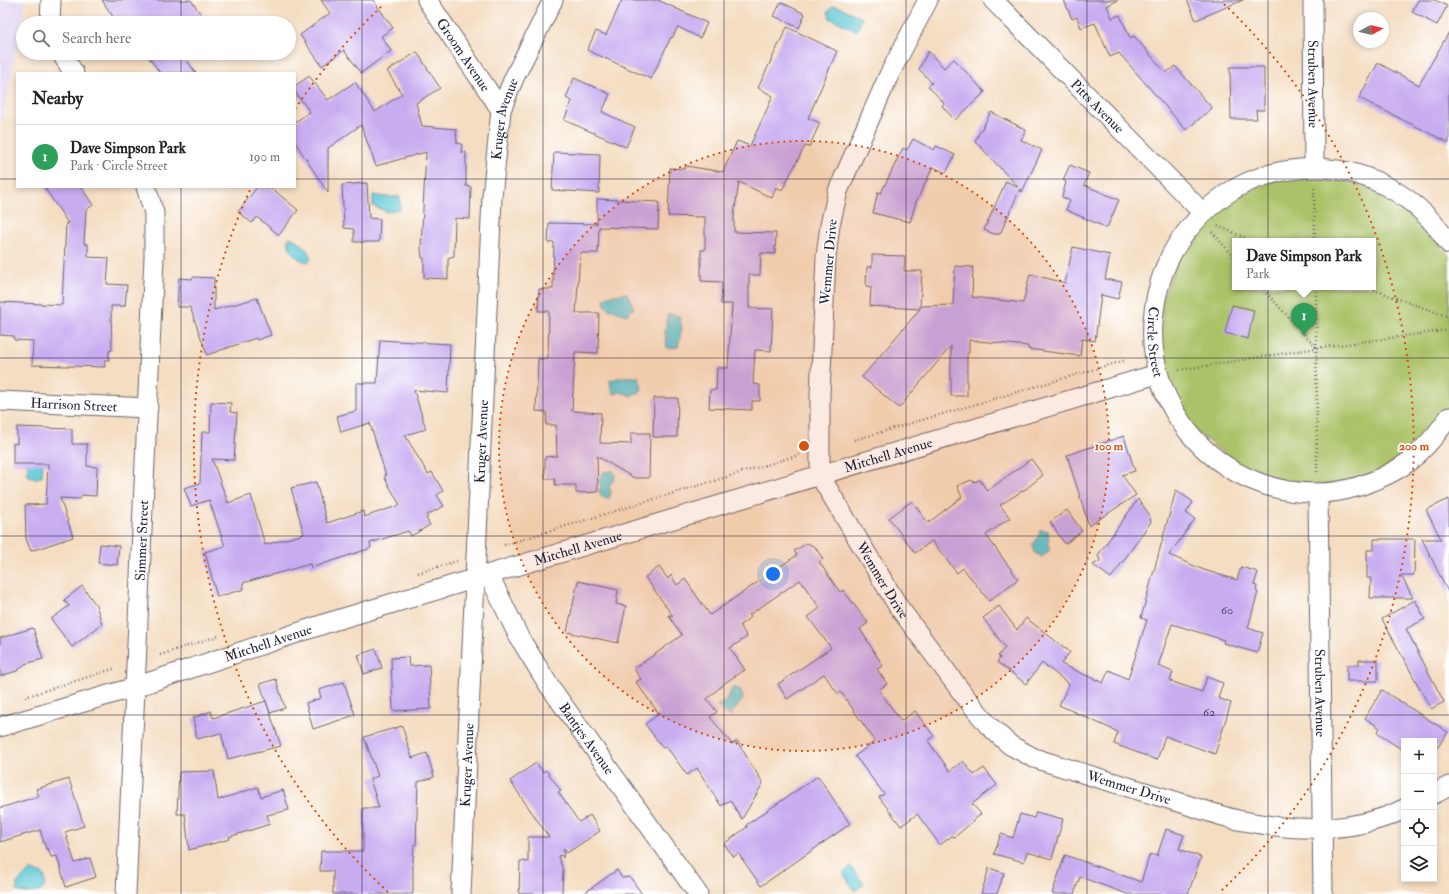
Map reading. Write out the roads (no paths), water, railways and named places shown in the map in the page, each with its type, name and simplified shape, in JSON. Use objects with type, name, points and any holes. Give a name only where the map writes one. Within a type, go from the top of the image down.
[{"type":"street","points":[[50,0],[50,16]]},
{"type":"street","name":"Groom Avenue","points":[[427,0],[501,110]]},
{"type":"street","name":"Kruger Avenue","points":[[461,894],[482,578],[492,197],[501,110],[514,78],[553,0]]},
{"type":"street","name":"Wemmer Drive","points":[[928,0],[877,102],[859,141],[836,198],[830,225],[826,258],[820,395],[820,476],[898,606],[988,725],[1010,745],[1034,758],[1237,820],[1287,827],[1323,828],[1390,816],[1402,810]]},
{"type":"street","name":"Pitts Avenue","points":[[992,0],[1200,215]]},
{"type":"street","name":"Struben Avenue","points":[[1313,0],[1314,168]]},
{"type":"street","points":[[66,60],[73,72]]},
{"type":"street","name":"Circle Street","points":[[1449,244],[1438,228],[1413,202],[1382,184],[1349,172],[1314,168],[1283,170],[1253,179],[1226,193],[1200,215],[1174,247],[1157,287],[1151,330],[1158,374],[1171,407],[1191,436],[1217,461],[1248,479],[1282,490],[1318,493],[1359,486],[1398,469],[1430,442],[1449,417]]},
{"type":"street","name":"Simmer Street","points":[[126,894],[148,408],[154,232],[154,213],[146,188]]},
{"type":"street","name":"Mitchell Avenue","points":[[0,728],[135,686],[330,622],[482,578],[1158,374]]},
{"type":"street","name":"Harrison Street","points":[[0,401],[148,408]]},
{"type":"street","name":"Struben Avenue","points":[[1318,493],[1324,894]]},
{"type":"street","name":"Bantjes Avenue","points":[[482,578],[548,684],[698,894]]},
{"type":"street","points":[[1437,792],[1449,786]]},
{"type":"water","points":[[833,6],[840,7],[862,18],[857,31],[830,18],[828,12]]},
{"type":"water","points":[[373,195],[400,197],[400,209],[387,212],[373,206]]},
{"type":"water","points":[[290,237],[306,249],[311,259],[308,262],[300,259],[294,254],[288,239]]},
{"type":"water","points":[[627,293],[634,308],[627,315],[609,309],[605,305],[604,299],[608,296]]},
{"type":"water","points":[[668,314],[679,316],[682,327],[678,347],[667,348],[665,333]]},
{"type":"water","points":[[624,377],[639,377],[642,389],[639,393],[635,393],[632,396],[620,392],[614,394],[611,388],[610,380]]},
{"type":"water","points":[[28,453],[43,462],[42,476],[38,478],[31,477],[27,474]]},
{"type":"water","points":[[613,471],[615,474],[614,480],[609,485],[611,493],[609,498],[604,498],[599,494],[601,486],[599,481],[603,472]]},
{"type":"water","points":[[1040,530],[1048,531],[1049,551],[1042,557],[1035,553],[1033,545],[1039,536]]},
{"type":"water","points":[[733,687],[741,690],[743,699],[730,716],[718,707],[718,705],[725,702]]},
{"type":"water","points":[[851,867],[864,884],[855,891],[843,873]]},
{"type":"water","points":[[29,871],[36,871],[44,875],[44,888],[31,893],[17,891],[17,883]]},
{"type":"place","name":"Dave Simpson Park","points":[[1304,336]]}]
